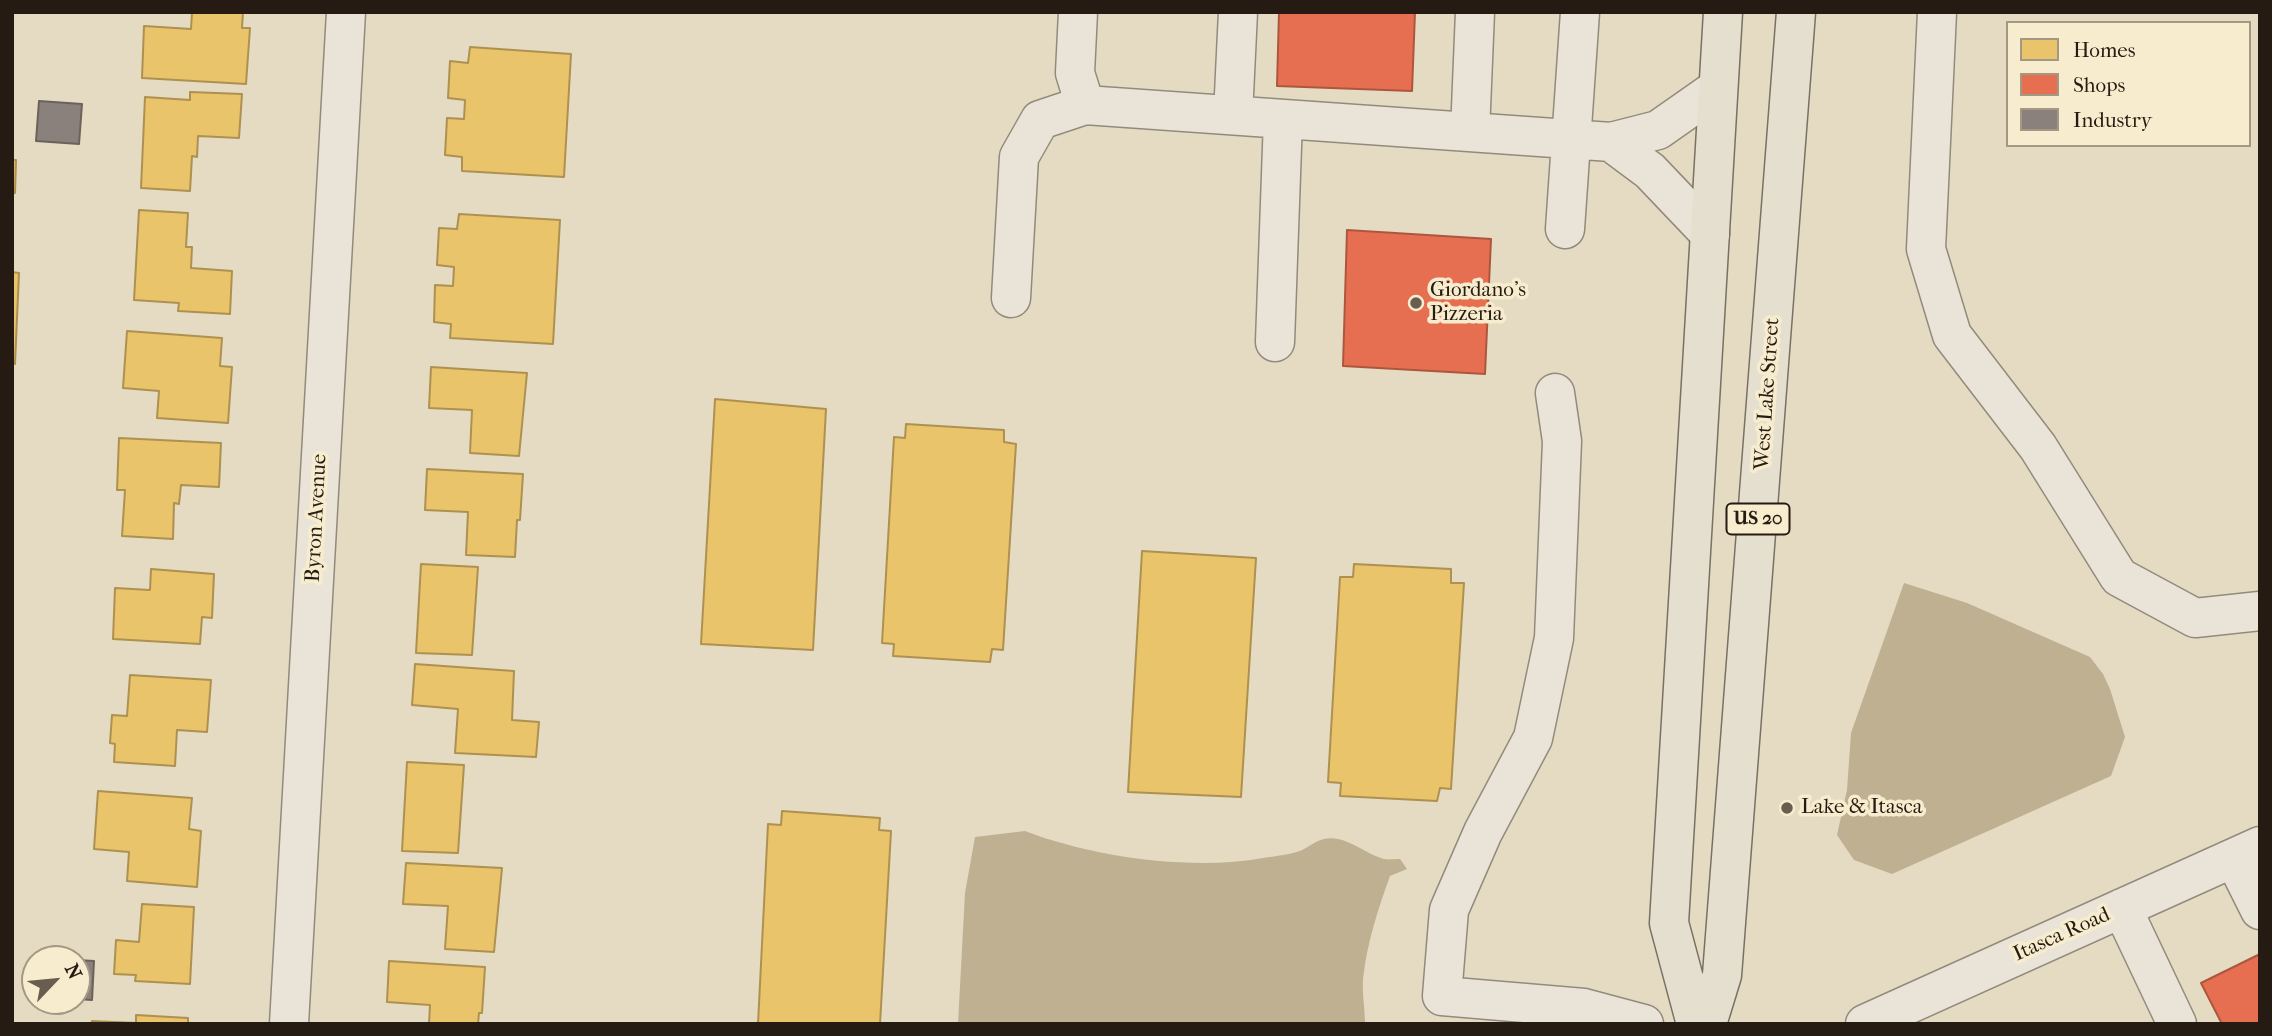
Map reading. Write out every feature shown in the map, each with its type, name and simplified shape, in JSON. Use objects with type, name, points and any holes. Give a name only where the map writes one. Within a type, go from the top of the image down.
[{"type":"main road","points":[[1696,1024],[1669,923],[1723,12]]},
{"type":"main road","name":"West Lake Street","points":[[1707,1024],[1722,975],[1796,12]]},
{"type":"street","name":"Byron Avenue","points":[[289,1024],[346,12]]},
{"type":"street","points":[[1078,12],[1075,73],[1085,105]]},
{"type":"street","points":[[1233,115],[1238,12]]},
{"type":"street","points":[[1470,132],[1475,12]]},
{"type":"street","points":[[1565,229],[1580,12]]},
{"type":"street","points":[[1937,12],[1926,249],[1952,335],[2039,447],[2119,577],[2196,618],[2260,611]]},
{"type":"street","points":[[1011,298],[1019,157],[1040,120],[1085,105],[1611,142],[1658,131],[1718,88]]},
{"type":"street","points":[[1275,342],[1283,119]]},
{"type":"street","points":[[1611,142],[1650,171],[1710,234]]},
{"type":"street","points":[[1555,393],[1562,441],[1554,638],[1533,738],[1483,832],[1449,910],[1442,996],[1584,1008],[1644,1024]]},
{"type":"street","points":[[2247,852],[2260,910]]},
{"type":"street","name":"Itasca Road","points":[[1865,1024],[2247,852]]},
{"type":"street","points":[[2122,908],[2177,1024]]},
{"type":"shaded area","points":[[1904,583],[1967,603],[2090,657],[2110,689],[2125,737],[2111,776],[1892,874],[1854,860],[1837,835],[1847,790],[1851,733]]},
{"type":"shaded area","points":[[1025,831],[1080,848],[1174,862],[1235,862],[1291,854],[1321,840],[1332,838],[1384,859],[1400,859],[1407,869],[1390,876],[1367,952],[1363,984],[1365,1024],[958,1024],[965,893],[975,837]]},
{"type":"building: Homes","points":[[192,12],[243,12],[242,28],[250,28],[246,84],[142,78],[144,26],[191,29]]},
{"type":"building: Homes","points":[[470,47],[571,54],[564,177],[462,171],[462,157],[445,155],[447,118],[464,119],[465,100],[448,98],[450,61],[468,63]]},
{"type":"building: Homes","points":[[190,92],[242,94],[239,138],[198,136],[197,157],[192,156],[190,191],[141,188],[145,97],[190,100]]},
{"type":"building: Homes","points":[[12,160],[16,160],[15,193],[12,193]]},
{"type":"building: Homes","points":[[139,210],[188,213],[186,247],[192,247],[191,268],[232,271],[230,314],[178,311],[179,303],[134,300]]},
{"type":"building: Homes","points":[[459,214],[560,220],[553,344],[450,338],[451,324],[434,322],[435,285],[453,286],[454,267],[437,265],[439,228],[457,229]]},
{"type":"building: Homes","points":[[12,272],[19,273],[15,364],[12,363]]},
{"type":"building: Homes","points":[[127,331],[222,338],[220,366],[232,367],[228,423],[157,418],[159,391],[123,388]]},
{"type":"building: Homes","points":[[431,367],[527,373],[519,456],[470,453],[472,410],[429,408]]},
{"type":"building: Homes","points":[[715,399],[826,409],[813,650],[701,644]]},
{"type":"building: Homes","points":[[906,424],[1004,430],[1004,442],[1016,444],[1003,650],[992,649],[990,662],[893,656],[894,644],[882,643],[894,437],[905,438]]},
{"type":"building: Homes","points":[[119,438],[221,443],[219,487],[181,485],[179,504],[174,503],[173,539],[122,536],[125,490],[117,490]]},
{"type":"building: Homes","points":[[427,469],[523,474],[515,557],[466,555],[468,512],[425,510]]},
{"type":"building: Homes","points":[[1142,551],[1256,558],[1241,797],[1128,792]]},
{"type":"building: Homes","points":[[421,564],[478,567],[472,655],[416,653]]},
{"type":"building: Homes","points":[[1354,564],[1451,569],[1451,583],[1464,583],[1451,789],[1440,788],[1437,801],[1340,796],[1341,783],[1328,782],[1340,577],[1353,577]]},
{"type":"building: Homes","points":[[151,569],[214,574],[212,618],[202,617],[200,644],[113,639],[115,588],[150,590]]},
{"type":"building: Homes","points":[[415,664],[514,671],[512,720],[539,722],[536,757],[455,753],[458,709],[412,705]]},
{"type":"building: Homes","points":[[130,675],[211,680],[207,732],[177,730],[175,766],[114,762],[115,744],[110,743],[112,715],[127,716]]},
{"type":"building: Homes","points":[[407,762],[464,765],[458,853],[402,851]]},
{"type":"building: Homes","points":[[98,791],[192,798],[189,829],[201,831],[197,887],[127,881],[129,852],[94,849]]},
{"type":"building: Homes","points":[[782,811],[880,818],[879,830],[891,831],[880,1024],[758,1024],[768,824],[781,825]]},
{"type":"building: Homes","points":[[406,863],[502,868],[494,952],[445,949],[448,906],[403,904]]},
{"type":"building: Homes","points":[[142,904],[194,907],[190,984],[135,981],[136,975],[114,974],[116,940],[139,942]]},
{"type":"building: Homes","points":[[389,961],[485,967],[482,1013],[479,1013],[478,1024],[429,1024],[430,1005],[387,1002]]},
{"type":"building: Homes","points":[[136,1015],[188,1018],[188,1024],[91,1024],[92,1021],[136,1023]]},
{"type":"building: Shops","points":[[1279,12],[1415,12],[1412,91],[1277,86]]},
{"type":"building: Shops","name":"Giordano's Pizzeria","points":[[1347,230],[1491,239],[1485,374],[1343,366]]},
{"type":"building: Shops","points":[[2260,954],[2260,1024],[2222,1024],[2201,983]]},
{"type":"building: Industry","points":[[39,101],[82,104],[79,144],[36,141]]},
{"type":"building: Industry","points":[[91,961],[94,961],[91,1000]]},
{"type":"place","name":"Giordano's Pizzeria","points":[[1416,303]]},
{"type":"place","name":"Lake & Itasca","points":[[1787,808]]}]
